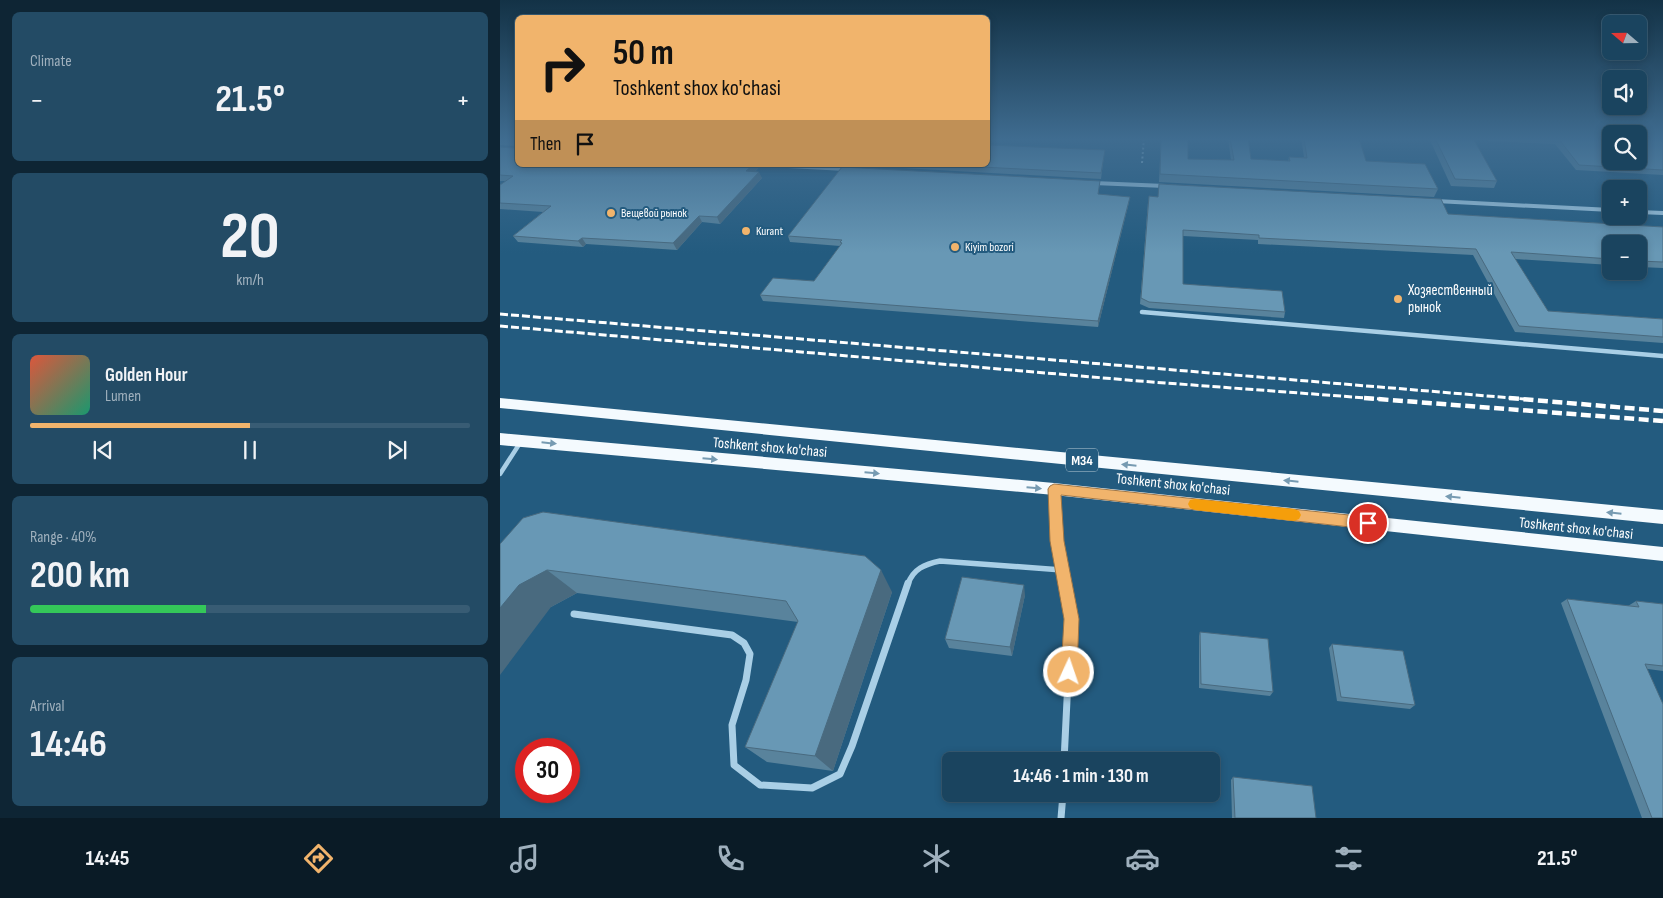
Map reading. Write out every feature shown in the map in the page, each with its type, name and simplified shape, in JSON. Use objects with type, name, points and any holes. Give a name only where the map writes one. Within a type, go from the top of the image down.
[{"type":"highway","name":"Toshkent shox ko'chasi","points":[[500,403],[1663,517]]},
{"type":"highway","name":"Toshkent shox ko'chasi","points":[[500,439],[1054,489],[1663,554]]},
{"type":"street","points":[[1086,182],[1175,187]]},
{"type":"street","points":[[1433,201],[1602,210]]},
{"type":"street","points":[[1647,212],[1663,213]]},
{"type":"street","points":[[1142,312],[1663,356]]},
{"type":"street","points":[[1054,489],[1057,541],[1072,619],[1065,752]]},
{"type":"street","points":[[574,614],[732,635],[744,643],[750,654],[746,680],[732,725],[734,765],[760,785],[812,788],[840,774],[852,746],[910,577],[924,564],[940,561],[1062,570]]},
{"type":"street","points":[[1061,818],[1062,802]]},
{"type":"lane","points":[[500,474],[521,441]]},
{"type":"building","points":[[513,176],[755,176],[717,217],[699,216],[673,243],[582,238],[578,241],[513,236],[551,206],[500,203],[500,185]]},
{"type":"building","name":"Kiyim bozori","points":[[835,176],[1011,176],[1100,181],[1098,194],[1130,197],[1098,321],[760,295],[773,278],[814,281],[842,243],[840,242],[842,240],[788,236]]},
{"type":"building","points":[[1200,176],[1431,176],[1438,189]]},
{"type":"building","points":[[1454,176],[1494,176],[1497,181],[1455,179]]},
{"type":"building","points":[[1159,184],[1441,199],[1448,214],[1602,223],[1602,225],[1663,227],[1663,262],[1647,261],[1647,235],[1602,235],[1602,258],[1511,252],[1548,311],[1663,319],[1663,337],[1519,326],[1476,249],[1259,238],[1259,235],[1183,230],[1183,284],[1282,291],[1285,312],[1149,302],[1141,298],[1149,196],[1158,197]]},
{"type":"building","points":[[543,512],[865,556],[881,570],[815,756],[745,747],[798,621],[786,601],[547,570],[519,585],[500,608],[500,544],[523,518]]},
{"type":"building","points":[[962,577],[1024,585],[1010,647],[945,639]]},
{"type":"building","points":[[1567,599],[1639,607],[1636,601],[1663,604],[1663,666],[1645,664],[1663,704],[1663,818],[1652,818]]},
{"type":"building","points":[[1200,632],[1268,639],[1273,692],[1201,684]]},
{"type":"building","points":[[1332,644],[1403,651],[1415,705],[1341,697]]},
{"type":"building","points":[[1233,777],[1312,786],[1316,818],[1235,818]]},
{"type":"railway","points":[[500,314],[1524,399]]},
{"type":"railway","points":[[500,326],[1139,381],[1380,399]]},
{"type":"railway","points":[[1364,398],[1663,421]]},
{"type":"railway","points":[[1509,398],[1663,411]]},
{"type":"slow traffic","points":[[1195,504],[1294,515]]},
{"type":"place","name":"Вещевой рынок","points":[[611,213]]},
{"type":"place","name":"Kurant","points":[[746,231]]},
{"type":"place","name":"Kiyim bozori","points":[[955,247]]},
{"type":"place","name":"Хозяественный рынок","points":[[1398,299]]},
{"type":"route","points":[[1069,672],[1072,619],[1057,541],[1054,489],[1368,523]]}]
